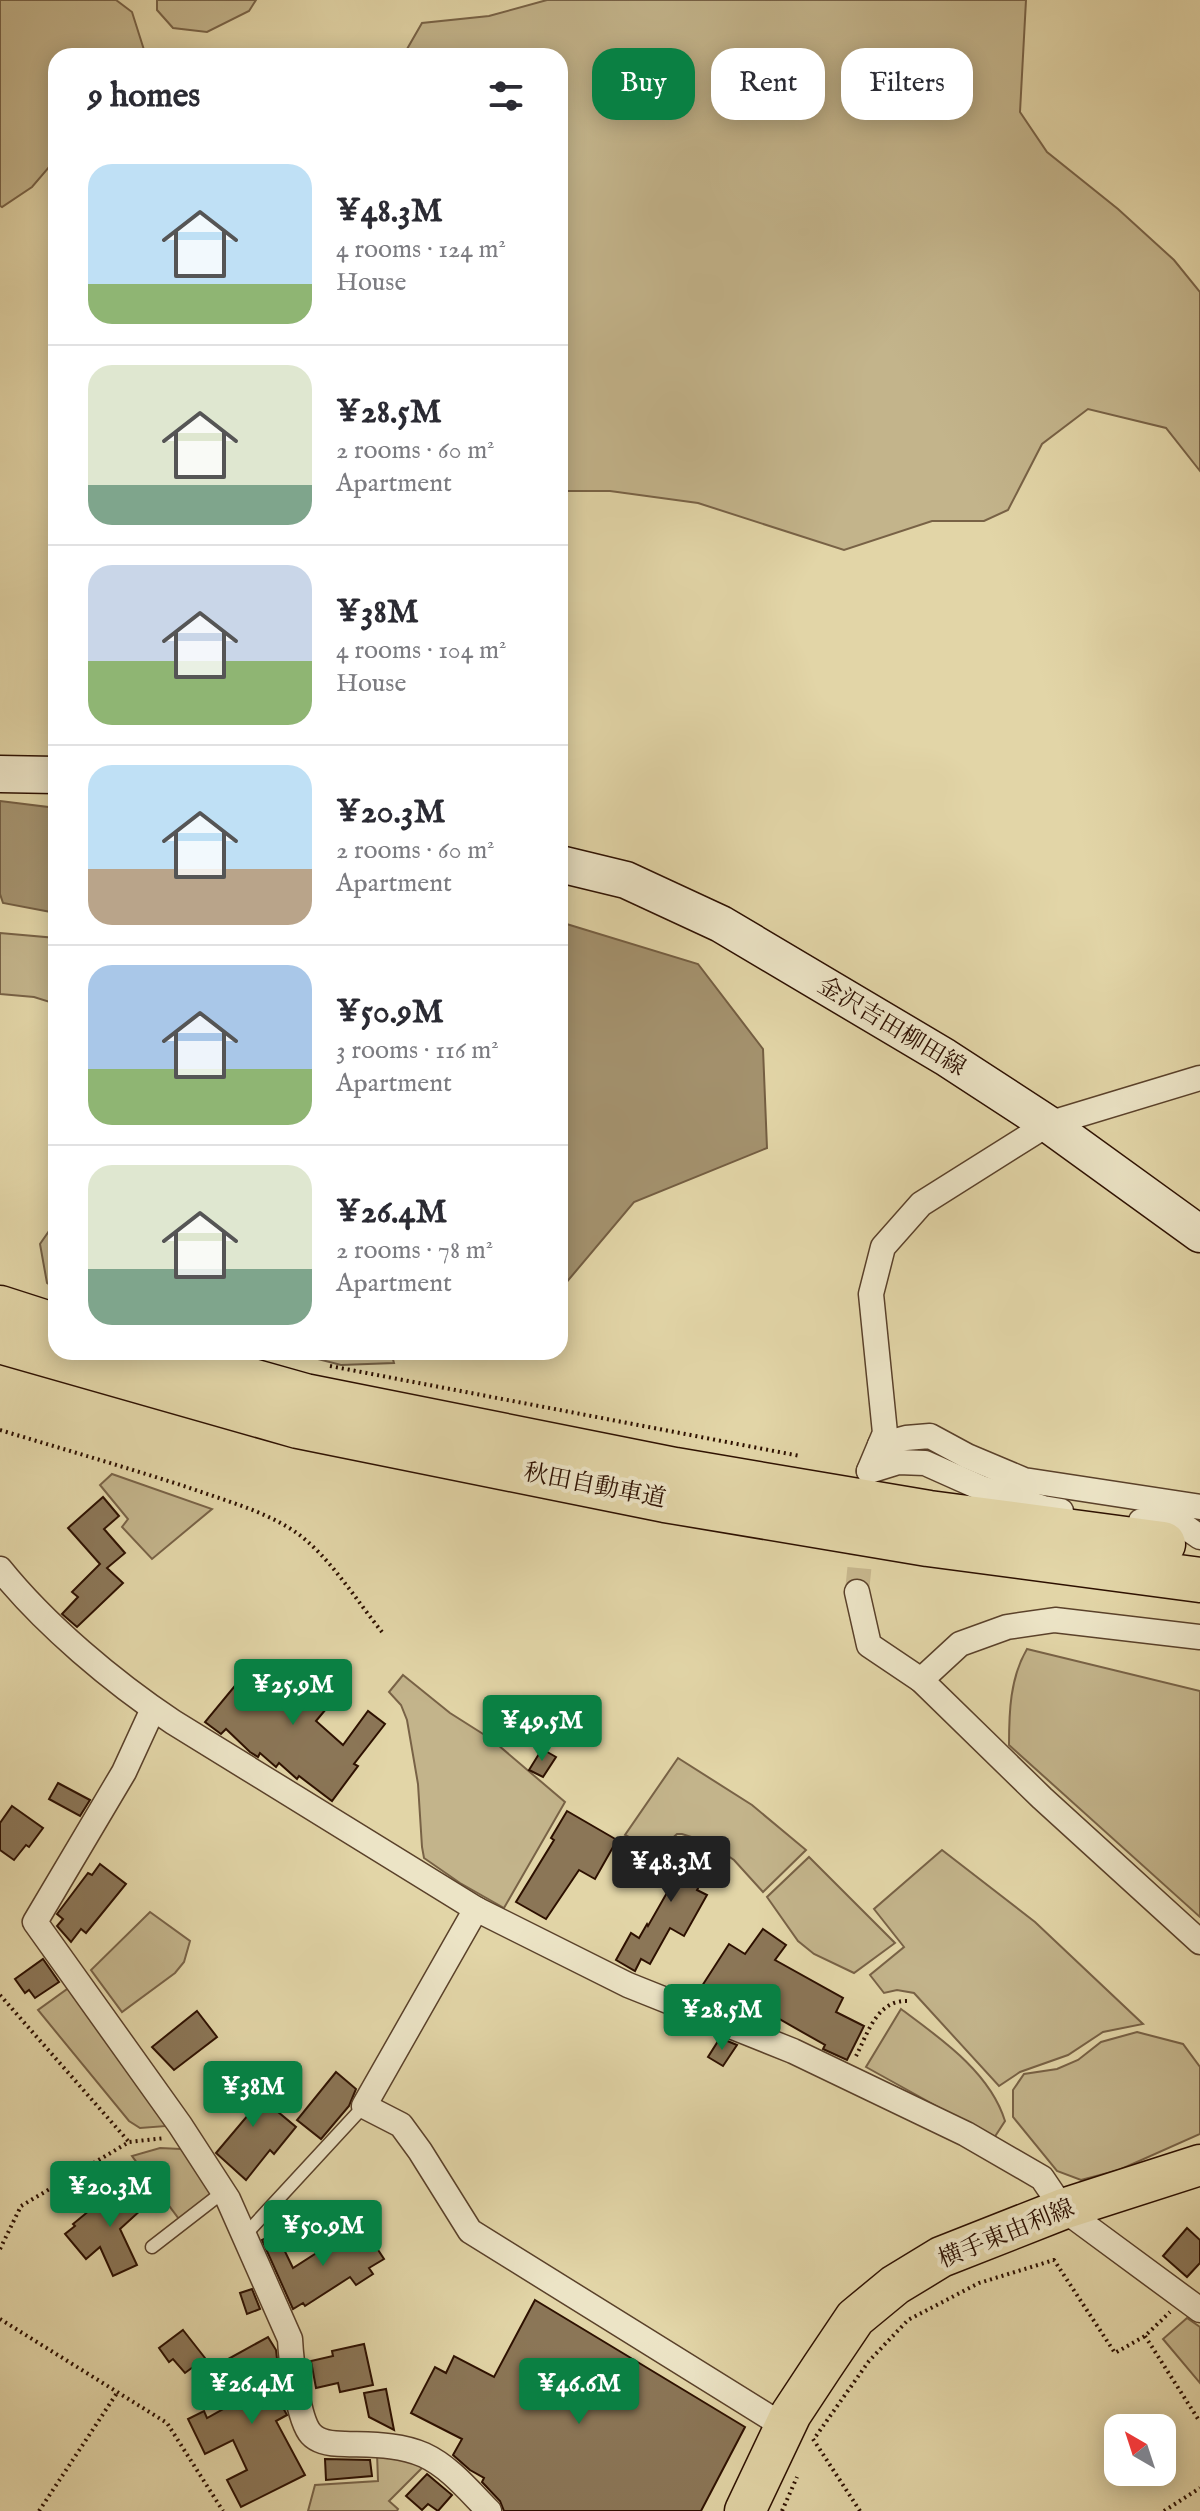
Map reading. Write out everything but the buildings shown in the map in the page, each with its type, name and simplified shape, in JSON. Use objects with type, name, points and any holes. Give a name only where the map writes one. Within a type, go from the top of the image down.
[{"type":"highway","points":[[0,1308],[48,1323]]},
{"type":"highway","name":"秋田自動車道","points":[[0,1341],[48,1355]]},
{"type":"highway","name":"秋田自動車道","points":[[67,1360],[298,1426],[634,1494],[928,1544],[1200,1580]]},
{"type":"highway","name":"秋田自動車道","points":[[177,1360],[305,1396],[675,1470],[929,1513],[1200,1549]]},
{"type":"main road","points":[[0,774],[48,775]]},
{"type":"main road","name":"金沢吉田柳田線","points":[[568,866],[626,880],[721,924],[945,1057],[1048,1124],[1200,1234]]},
{"type":"main road","name":"横手東由利線","points":[[745,2511],[799,2434],[855,2318],[895,2285],[941,2257],[1063,2209],[1200,2165]]},
{"type":"street","points":[[1200,1078],[1048,1124],[921,1204],[883,1247],[871,1294],[885,1433],[869,1471],[898,1462],[925,1463],[981,1488],[1043,1508],[1184,1526],[1200,1537]]},
{"type":"street","points":[[880,1445],[930,1436],[1024,1480],[1200,1507]]},
{"type":"street","points":[[0,1569],[50,1623],[153,1709],[476,1909],[628,1985],[793,2051],[966,2134],[1042,2178],[1063,2209],[1191,2304]]},
{"type":"street","points":[[857,1592],[869,1645],[921,1680],[1042,1798],[1200,1942]]},
{"type":"street","points":[[921,1680],[960,1644],[1007,1627],[1055,1620],[1200,1637]]},
{"type":"street","points":[[153,1709],[124,1772],[35,1922],[187,2135],[223,2192],[290,2339],[291,2364],[304,2423],[311,2436],[327,2443],[396,2446],[422,2454],[444,2466],[489,2511]]},
{"type":"street","points":[[476,1909],[364,2106],[401,2125],[470,2231],[799,2434]]},
{"type":"lane","points":[[244,2236],[364,2106]]},
{"type":"lane","points":[[152,2247],[223,2192]]},
{"type":"path","points":[[321,1364],[807,1458]]},
{"type":"path","points":[[0,1430],[130,1468],[249,1508],[295,1532],[327,1563],[382,1632]]},
{"type":"path","points":[[0,1995],[129,2142]]},
{"type":"path","points":[[846,2076],[877,2014],[892,2003],[909,2001]]},
{"type":"path","points":[[0,2249],[21,2206],[129,2142],[187,2135]]},
{"type":"path","points":[[860,2511],[799,2434],[908,2320],[979,2283],[1054,2260],[1115,2353],[1191,2304]]},
{"type":"path","points":[[0,2319],[167,2423],[223,2511]]},
{"type":"path","points":[[1145,2336],[1200,2422]]},
{"type":"path","points":[[39,2511],[117,2393]]},
{"type":"path","points":[[782,2511],[801,2468]]},
{"type":"path","points":[[1164,2511],[1200,2488]]},
{"type":"shaded area","points":[[0,0],[116,0],[132,12],[143,48],[48,48],[48,168],[32,187],[0,206]]},
{"type":"shaded area","points":[[157,0],[256,0],[249,11],[207,32],[173,28],[157,10]]},
{"type":"shaded area","points":[[547,0],[1026,0],[1020,112],[1047,152],[1118,209],[1174,260],[1200,292],[1200,471],[1166,428],[1088,409],[1042,444],[1008,510],[984,521],[932,521],[844,550],[698,503],[610,491],[568,491],[568,48],[408,48],[422,23],[489,16]]},
{"type":"shaded area","points":[[0,801],[48,807],[48,911],[3,903],[0,894]]},
{"type":"shaded area","points":[[568,924],[698,964],[763,1049],[767,1148],[634,1202],[568,1280]]},
{"type":"shaded area","points":[[0,933],[48,937],[48,1001],[0,994]]},
{"type":"shaded area","points":[[48,1232],[48,1284],[47,1283],[40,1244]]},
{"type":"shaded area","points":[[322,1360],[393,1360],[394,1363],[341,1365]]},
{"type":"shaded area","points":[[112,1474],[212,1509],[152,1559],[122,1527],[128,1519],[100,1485]]},
{"type":"shaded area","points":[[1027,1649],[1200,1691],[1200,1917],[1009,1745],[1014,1683]]},
{"type":"shaded area","points":[[403,1675],[450,1713],[491,1739],[565,1802],[504,1908],[424,1858],[418,1784],[407,1720],[401,1705],[389,1692]]},
{"type":"shaded area","points":[[678,1758],[752,1805],[806,1850],[763,1892],[734,1860],[707,1842],[677,1834],[657,1852],[625,1835]]},
{"type":"shaded area","points":[[942,1850],[1035,1922],[1143,2024],[1103,2032],[1068,2055],[1020,2072],[999,2086],[914,1993],[897,1990],[884,1993],[870,1975],[904,1947],[874,1909]]},
{"type":"shaded area","points":[[809,1857],[895,1943],[854,1973],[814,1954],[798,1941],[767,1897]]},
{"type":"shaded area","points":[[150,1912],[190,1941],[184,1962],[175,1973],[122,2012],[91,1970]]},
{"type":"shaded area","points":[[70,1987],[167,2126],[140,2128],[129,2121],[38,2010]]},
{"type":"shaded area","points":[[901,2009],[962,2058],[988,2087],[1005,2121],[994,2138],[866,2067]]},
{"type":"shaded area","points":[[1137,2032],[1183,2044],[1200,2067],[1200,2134],[1119,2170],[1081,2180],[1057,2171],[1013,2117],[1013,2090],[1024,2074],[1057,2069],[1078,2060],[1101,2042]]},
{"type":"shaded area","points":[[160,2148],[181,2149],[189,2153],[215,2192],[179,2219],[132,2156]]},
{"type":"shaded area","points":[[1187,2318],[1200,2327],[1200,2383],[1163,2339]]},
{"type":"shaded area","points":[[377,2453],[424,2466],[389,2501],[397,2511],[308,2511],[315,2485],[378,2481]]},
{"type":"tunnel","points":[[857,1592],[864,1522]]}]
